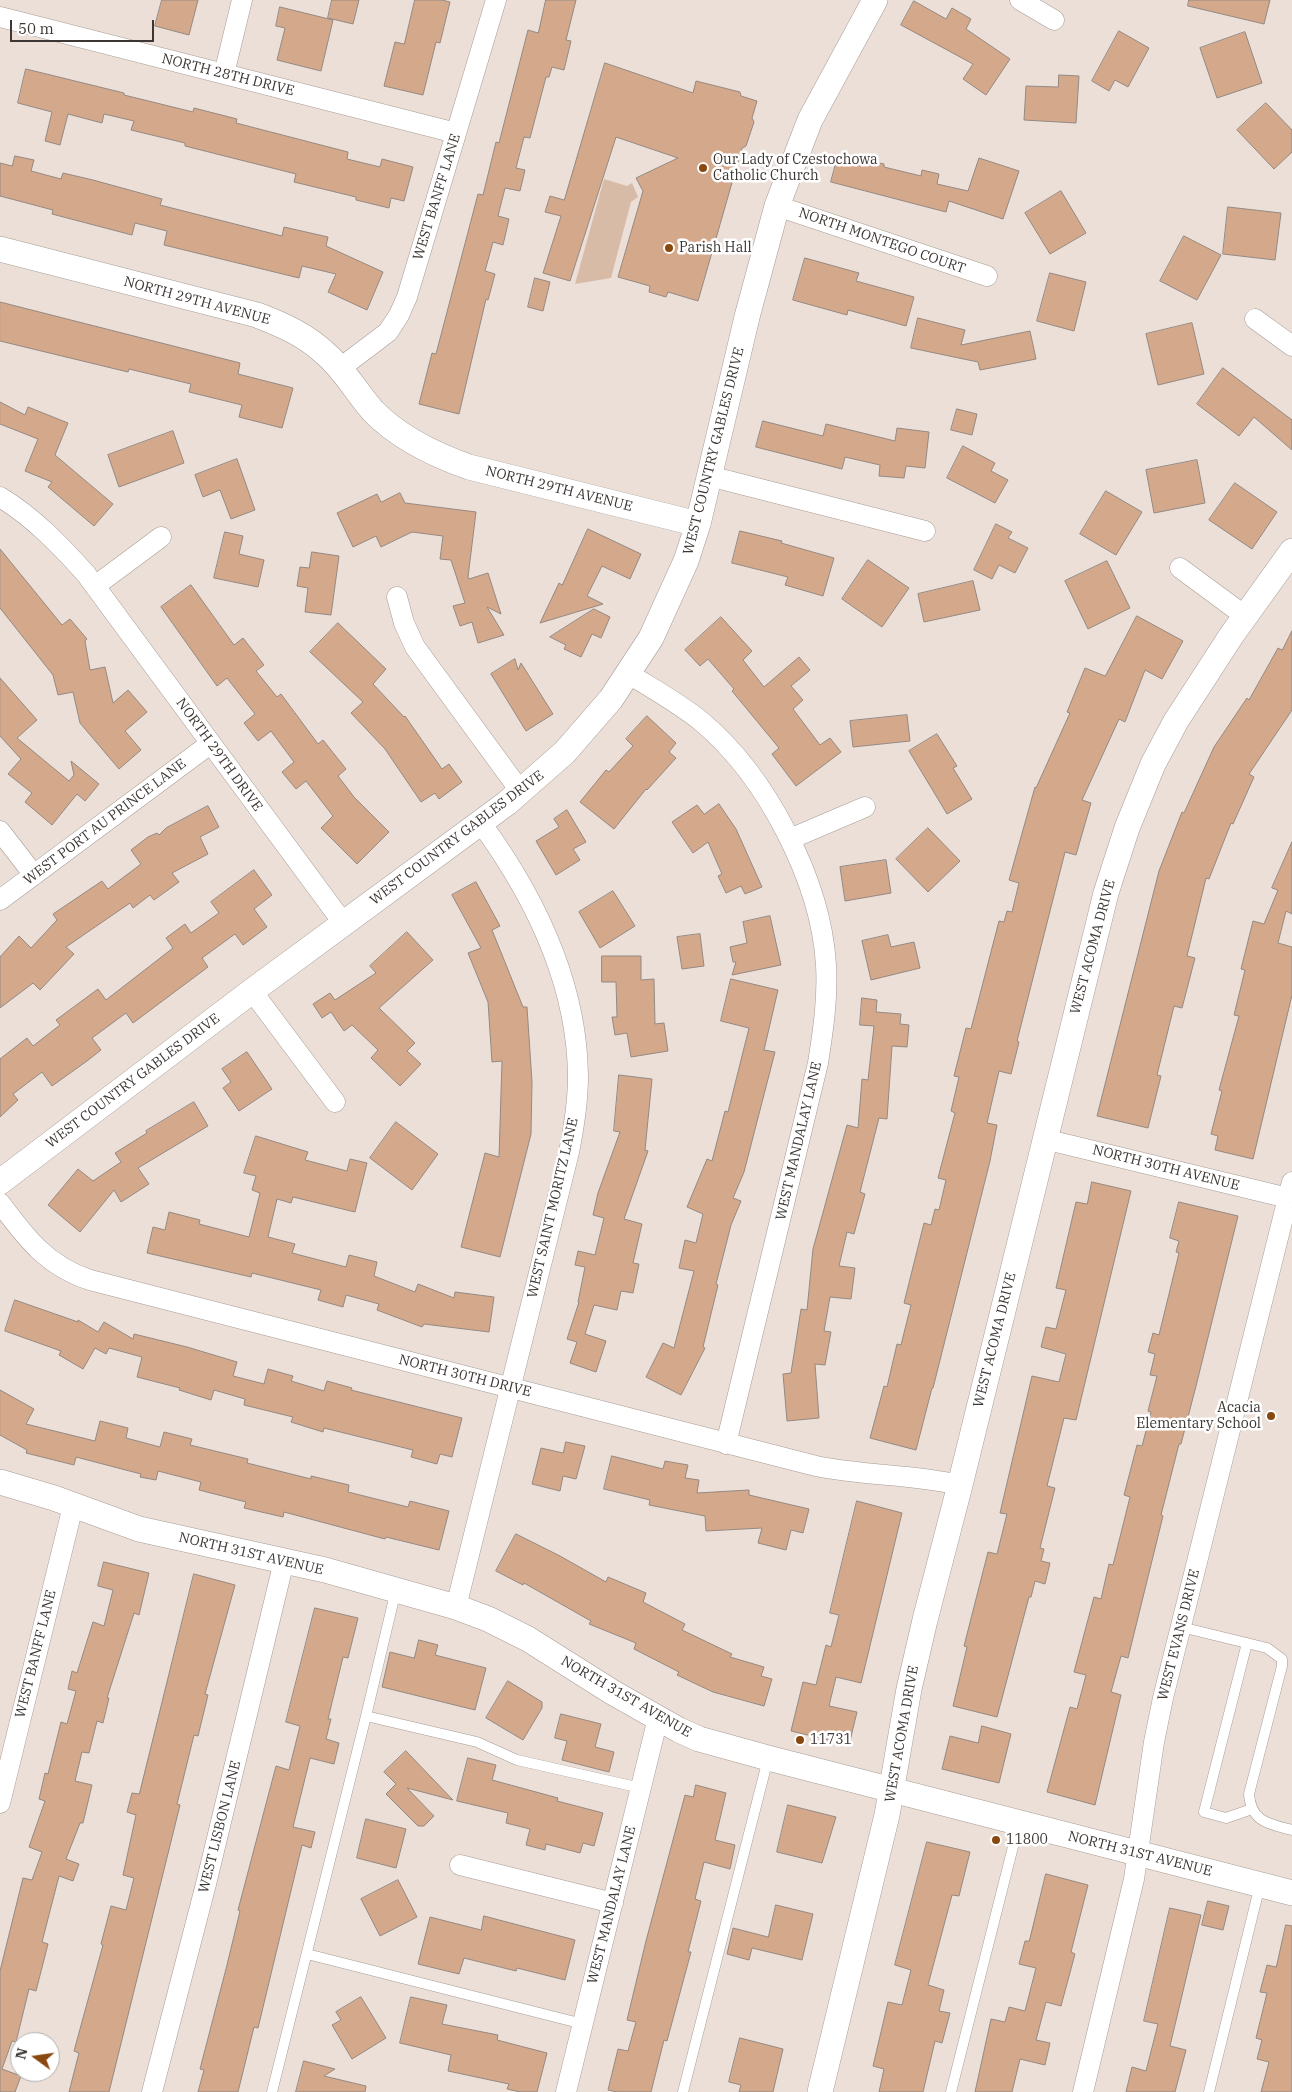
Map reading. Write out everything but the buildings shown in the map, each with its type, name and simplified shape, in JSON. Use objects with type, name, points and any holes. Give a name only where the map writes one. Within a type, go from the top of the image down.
[{"type":"street","points":[[0,17],[4,0]]},
{"type":"street","points":[[224,74],[242,0]]},
{"type":"street","name":"WEST BANFF LANE","points":[[339,369],[388,332],[399,315],[407,297],[496,0]]},
{"type":"street","name":"WEST COUNTRY GABLES DRIVE","points":[[0,1182],[252,991],[521,792],[565,752],[611,699],[629,674],[650,638],[686,561],[698,524],[747,318],[777,206],[810,120],[875,0]]},
{"type":"street","points":[[1020,0],[1054,20]]},
{"type":"street","name":"NORTH 28TH DRIVE","points":[[0,17],[456,133]]},
{"type":"street","name":"NORTH MONTEGO COURT","points":[[777,206],[987,276]]},
{"type":"street","name":"NORTH 29TH AVENUE","points":[[0,250],[257,315],[289,327],[311,341],[328,356],[374,411],[392,427],[420,446],[444,458],[469,467],[698,524]]},
{"type":"street","points":[[1255,320],[1292,346]]},
{"type":"street","points":[[709,476],[925,531]]},
{"type":"street","name":"NORTH 29TH DRIVE","points":[[0,497],[15,506],[64,549],[95,586],[344,924]]},
{"type":"street","points":[[95,586],[161,537]]},
{"type":"street","name":"WEST ACOMA DRIVE","points":[[820,2092],[892,1790],[909,1689],[924,1620],[960,1485],[1106,893],[1127,828],[1153,764],[1176,720],[1245,616],[1292,551]]},
{"type":"street","points":[[1180,568],[1245,616]]},
{"type":"street","points":[[397,597],[404,623],[415,646],[521,792]]},
{"type":"street","name":"WEST MANDALAY LANE","points":[[629,674],[683,707],[703,723],[730,750],[758,786],[790,839],[809,885],[822,933],[826,965],[825,1020],[818,1063],[726,1444]]},
{"type":"street","name":"WEST PORT AU PRINCE LANE","points":[[0,900],[210,744]]},
{"type":"street","points":[[790,839],[865,807]]},
{"type":"street","name":"WEST SAINT MORITZ LANE","points":[[456,1607],[569,1152],[575,1117],[578,1076],[571,1010],[556,960],[536,908],[503,853],[481,823]]},
{"type":"street","points":[[0,831],[34,875]]},
{"type":"street","points":[[252,991],[336,1102]]},
{"type":"street","name":"NORTH 30TH AVENUE","points":[[1044,1139],[1290,1190]]},
{"type":"street","name":"WEST EVANS DRIVE","points":[[1083,2092],[1134,1879],[1154,1742],[1290,1190]]},
{"type":"street","name":"NORTH 30TH DRIVE","points":[[0,1203],[24,1235],[44,1256],[74,1275],[142,1295],[510,1387],[726,1444],[844,1472],[934,1479],[960,1485]]},
{"type":"street","name":"NORTH 31ST AVENUE","points":[[0,1482],[139,1529],[284,1561],[396,1589],[456,1607],[488,1619],[528,1639],[658,1718],[699,1739],[1138,1854],[1292,1892]]},
{"type":"street","name":"WEST BANFF LANE","points":[[0,1803],[5,1762],[73,1506]]},
{"type":"street","name":"WEST LISBON LANE","points":[[152,2092],[206,1884],[284,1561]]},
{"type":"street","name":"WEST MANDALAY LANE","points":[[566,2092],[658,1718]]},
{"type":"street","points":[[460,1865],[613,1903]]},
{"type":"lane","points":[[272,2092],[396,1589]]},
{"type":"lane","points":[[1181,1627],[1267,1648],[1282,1658],[1282,1666],[1249,1794],[1252,1809],[1266,1823],[1292,1830]]},
{"type":"lane","points":[[1247,1644],[1204,1812],[1226,1818],[1252,1809]]},
{"type":"lane","points":[[366,1716],[478,1742],[517,1760],[641,1788]]},
{"type":"lane","points":[[683,2092],[768,1758]]},
{"type":"lane","points":[[951,2092],[1020,1822]]},
{"type":"lane","points":[[1209,2092],[1260,1884]]},
{"type":"lane","points":[[307,1954],[583,2024]]},
{"type":"shaded area","points":[[604,179],[627,186],[632,183],[638,197],[631,202],[611,278],[575,284]]},
{"type":"place","name":"Our Lady of Czestochowa Catholic Church","points":[[703,168]]},
{"type":"place","name":"Parish Hall","points":[[669,248]]},
{"type":"place","name":"Acacia Elementary School","points":[[1271,1416]]},
{"type":"place","name":"11731","points":[[800,1740]]},
{"type":"place","name":"11800","points":[[996,1840]]}]
